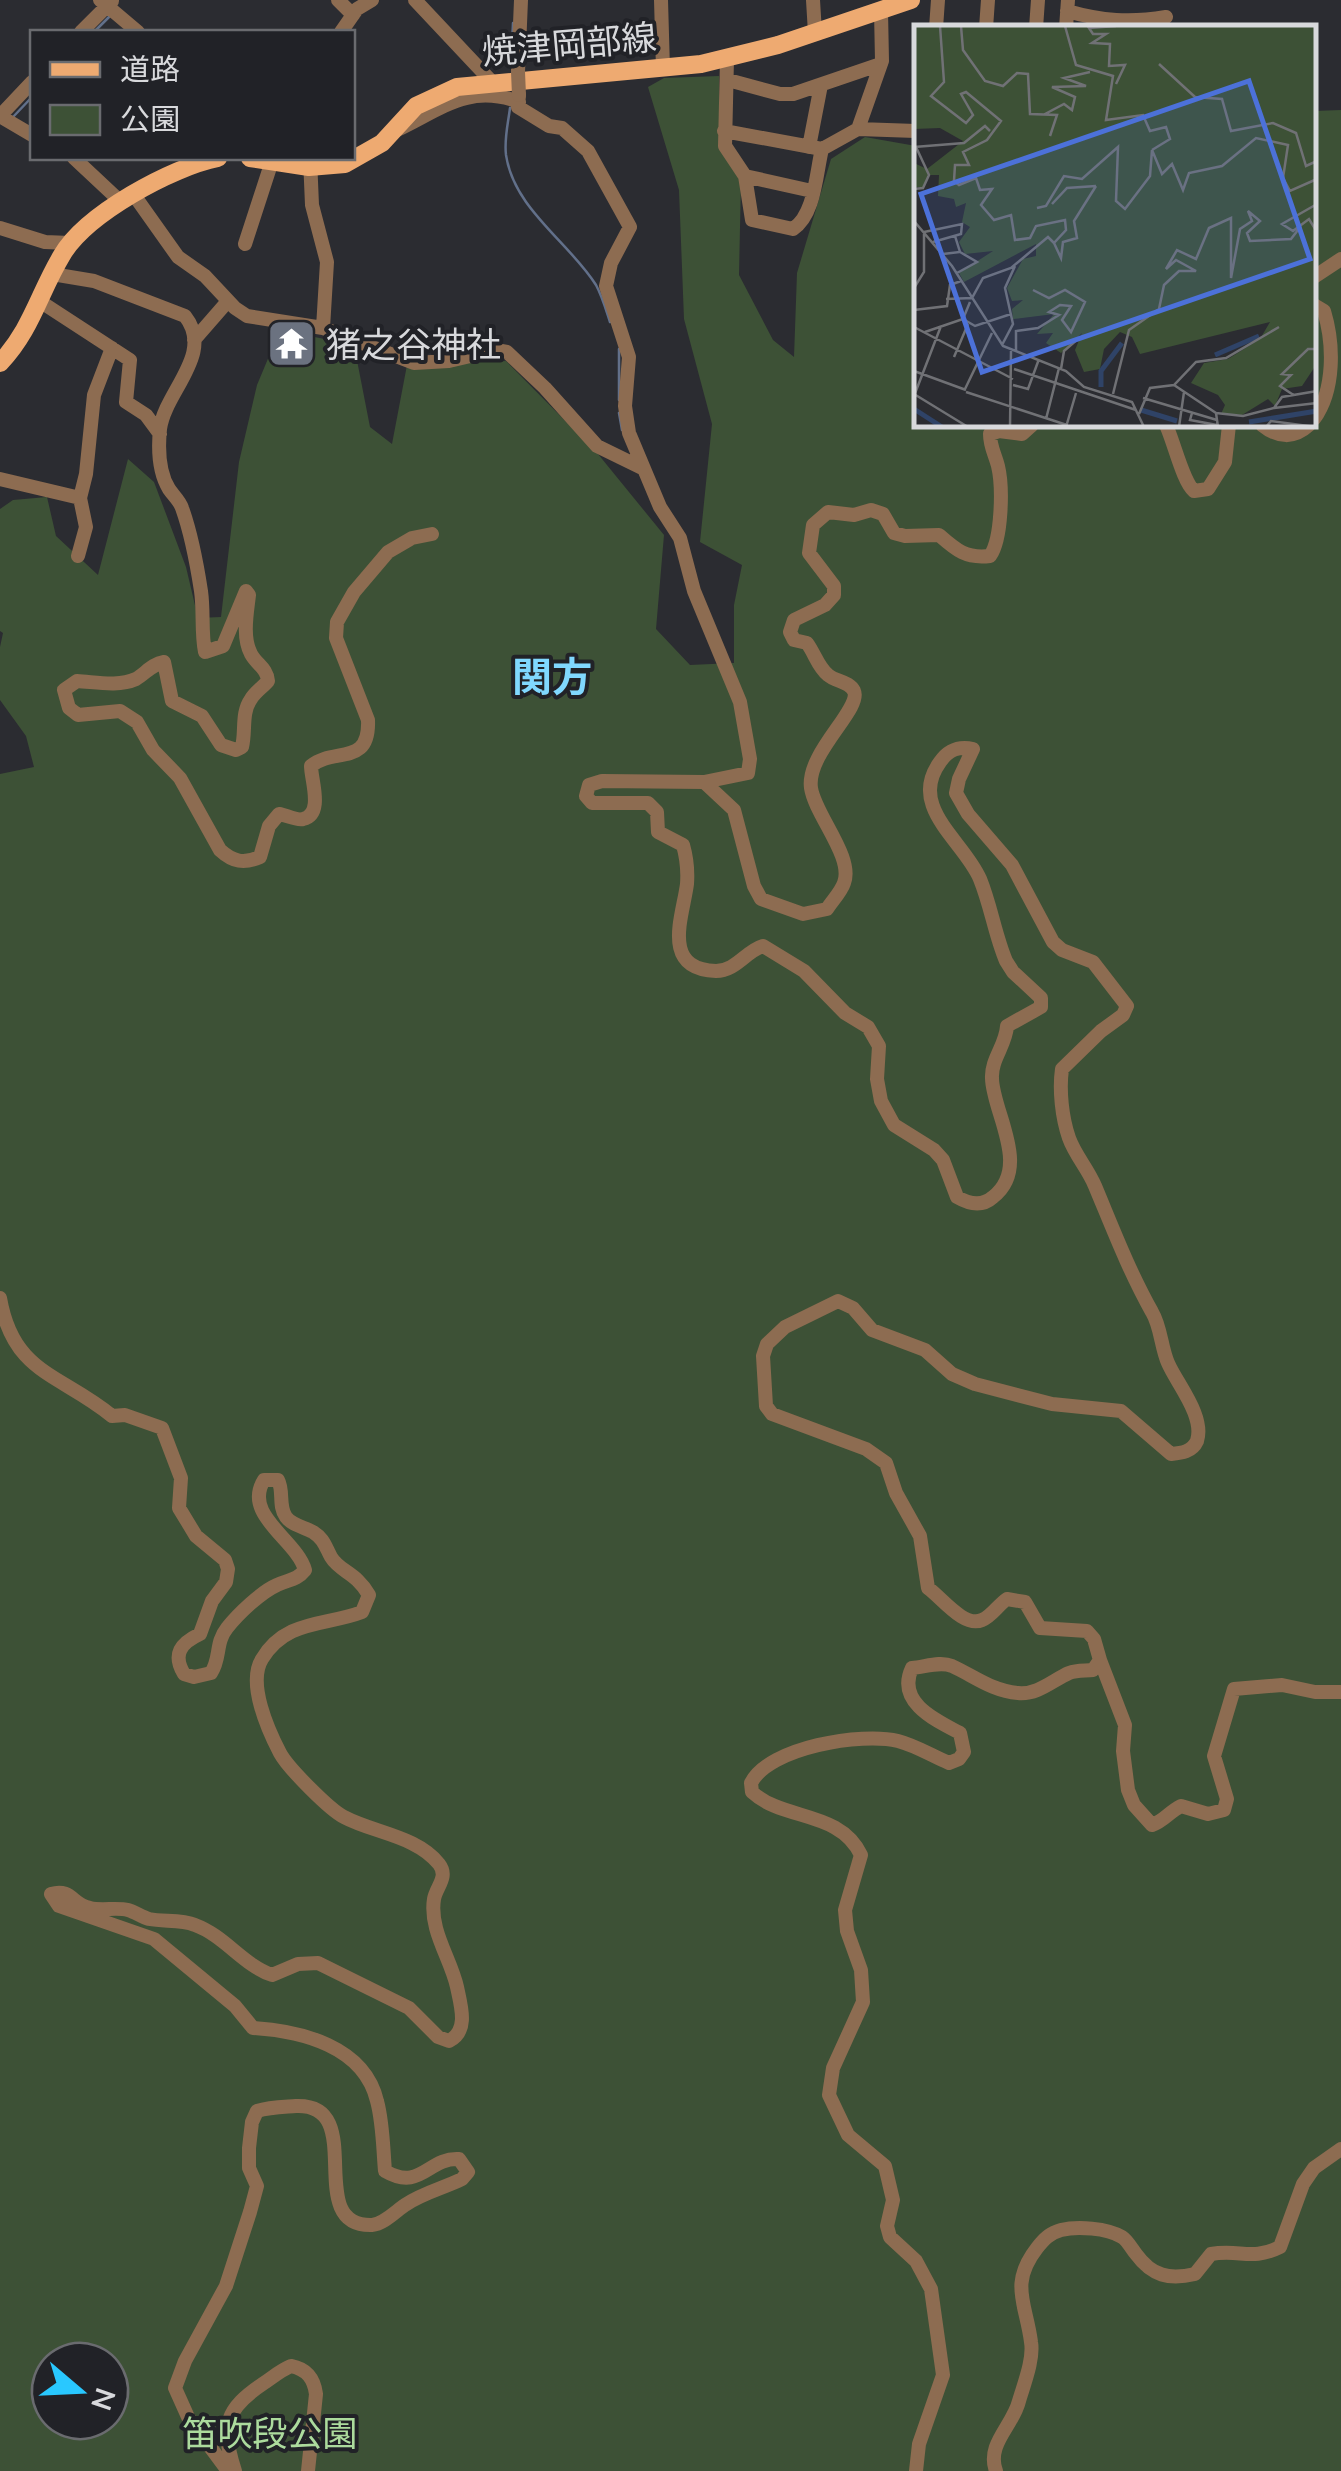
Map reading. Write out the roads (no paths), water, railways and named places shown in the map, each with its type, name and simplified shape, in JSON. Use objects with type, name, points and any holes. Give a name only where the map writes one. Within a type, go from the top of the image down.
[{"type":"main road","name":"焼津岡部線","points":[[355,158],[382,143],[416,106],[458,87],[663,69],[726,59],[911,0]]},
{"type":"main road","points":[[0,363],[24,335],[52,274],[70,243],[86,226],[127,198],[194,164],[210,160]]},
{"type":"main road","name":"焼津岡部線","points":[[261,160],[344,164],[351,160]]},
{"type":"street","points":[[338,0],[353,15]]},
{"type":"street","points":[[342,30],[372,0]]},
{"type":"street","points":[[415,0],[493,82]]},
{"type":"street","points":[[521,0],[518,106],[549,126],[562,128],[588,152],[630,227],[611,262],[606,286],[629,357],[627,420],[642,468],[680,538],[694,591],[740,702],[750,759],[748,773],[704,782],[602,781],[590,784],[586,796],[592,804],[648,804],[657,812],[658,832],[683,845],[688,873],[678,929],[681,953],[692,964],[717,971],[740,963],[764,946],[804,971],[845,1013],[868,1028],[879,1046],[876,1079],[881,1101],[894,1124],[934,1150],[942,1160],[956,1197],[978,1204],[988,1202],[1005,1181],[1010,1148],[992,1080],[993,1066],[1005,1044],[1007,1026],[1041,1006],[1038,992],[1027,987],[1006,961],[976,872],[934,813],[931,780],[938,764],[949,751],[961,746],[973,749],[956,793],[968,814],[1012,864],[1052,942],[1093,962],[1127,1006],[1124,1016],[1101,1031],[1062,1069],[1065,1117],[1069,1138],[1096,1187],[1112,1234],[1141,1296],[1154,1314],[1166,1359],[1191,1402],[1198,1438],[1186,1453],[1171,1454],[1121,1411],[1052,1404],[974,1384],[952,1374],[926,1350],[872,1330],[853,1308],[838,1301],[772,1336],[763,1356],[766,1406],[772,1414],[866,1449],[886,1463],[896,1493],[920,1536],[928,1588],[965,1620],[984,1620],[1006,1599],[1026,1602],[1040,1628],[1087,1631],[1094,1639],[1125,1725],[1123,1751],[1128,1790],[1152,1825],[1164,1821],[1170,1811],[1181,1806],[1208,1814],[1224,1810],[1226,1799],[1214,1756],[1234,1689],[1282,1685],[1315,1692],[1341,1692]]},
{"type":"street","points":[[662,0],[663,69]]},
{"type":"street","points":[[813,0],[815,33]]},
{"type":"street","points":[[936,25],[938,0]]},
{"type":"street","points":[[986,25],[988,0]]},
{"type":"street","points":[[1036,25],[1038,0]]},
{"type":"street","points":[[83,30],[107,3],[136,30]]},
{"type":"street","points":[[1068,5],[1097,20],[1166,17]]},
{"type":"street","points":[[858,129],[881,64],[882,11]]},
{"type":"street","points":[[726,59],[724,146],[745,176],[752,220],[793,229],[800,224],[812,191],[821,85]]},
{"type":"street","points":[[728,80],[793,94],[881,64]]},
{"type":"street","points":[[30,85],[6,120],[30,134]]},
{"type":"street","points":[[392,132],[431,110],[469,97],[491,94],[519,99]]},
{"type":"street","points":[[724,131],[816,148],[858,129],[914,131]]},
{"type":"street","points":[[77,160],[127,198],[178,257],[205,276],[247,316],[323,328],[414,362],[449,361],[496,350],[508,352],[597,446],[642,468]]},
{"type":"street","points":[[245,244],[272,162]]},
{"type":"street","points":[[309,162],[312,205],[327,262],[323,328]]},
{"type":"street","points":[[745,176],[812,191]]},
{"type":"street","points":[[0,228],[46,242],[70,243]]},
{"type":"street","points":[[1316,275],[1341,258]]},
{"type":"street","points":[[52,274],[94,281],[184,316],[192,325],[190,367],[164,410],[159,457],[164,478],[182,506],[201,591],[205,652],[223,646],[246,592],[250,653],[267,672],[268,681],[245,711],[242,748],[236,750],[221,745],[202,716],[172,701],[164,662],[158,662],[132,681],[116,684],[77,680],[64,690],[65,700],[78,715],[120,712],[137,722],[152,750],[180,778],[220,850],[236,861],[260,857],[268,826],[279,814],[303,819],[313,812],[311,766],[315,762],[349,756],[360,748],[368,720],[336,638],[337,622],[354,592],[388,552],[412,538],[432,534]]},
{"type":"street","points":[[194,340],[228,301]]},
{"type":"street","points":[[40,302],[130,360],[126,402],[146,416],[160,434]]},
{"type":"street","points":[[1316,306],[1324,311],[1330,332],[1328,388],[1316,412]]},
{"type":"street","points":[[78,556],[86,527],[80,498],[94,395],[112,348]]},
{"type":"street","points":[[704,782],[734,810],[754,886],[762,899],[802,914],[827,909],[845,882],[845,866],[811,788],[823,745],[855,700],[846,683],[826,674],[807,644],[794,640],[790,632],[794,620],[825,606],[834,595],[834,586],[809,553],[813,525],[828,512],[854,515],[871,510],[883,514],[894,533],[939,535],[958,552],[974,558],[990,556],[997,547],[1001,505],[998,464],[990,446],[990,434],[1022,434],[1029,428]]},
{"type":"street","points":[[1167,428],[1181,458],[1186,485],[1194,492],[1208,489],[1226,462],[1230,428]]},
{"type":"street","points":[[1265,428],[1272,434],[1286,436],[1297,435],[1305,428]]},
{"type":"street","points":[[0,479],[80,498]]},
{"type":"street","points":[[0,1298],[11,1338],[34,1368],[94,1400],[112,1416],[126,1416],[162,1428],[181,1478],[179,1508],[196,1536],[225,1560],[228,1570],[200,1634],[184,1642],[179,1652],[178,1664],[184,1674],[194,1677],[212,1673],[218,1663],[218,1642],[228,1626],[276,1585],[298,1578],[304,1570],[302,1558],[266,1519],[258,1498],[264,1480],[278,1480],[282,1485],[282,1512],[288,1521],[315,1533],[327,1544],[330,1556],[340,1567],[359,1577],[369,1595],[362,1612],[299,1627],[262,1658],[257,1672],[262,1703],[282,1757],[340,1816],[412,1843],[440,1866],[443,1877],[434,1899],[435,1923],[456,1984],[463,2028],[459,2036],[449,2041],[438,2037],[409,2008],[318,1963],[298,1964],[272,1975],[256,1970],[223,1940],[194,1924],[146,1919],[125,1909],[93,1909],[81,1906],[70,1893],[50,1894],[59,1906],[154,1939],[235,2006],[252,2028],[306,2035],[360,2067],[377,2098],[385,2171],[418,2178],[449,2158],[460,2159],[468,2172],[462,2179],[410,2201],[382,2222],[372,2225],[353,2220],[340,2205],[330,2120],[320,2110],[307,2106],[257,2111],[248,2148],[249,2168],[257,2186],[250,2212],[226,2286],[185,2361],[175,2388],[188,2418],[231,2471]]},
{"type":"street","points":[[916,2471],[919,2444],[944,2375],[931,2289],[916,2261],[890,2237],[893,2200],[885,2166],[848,2135],[829,2095],[833,2068],[863,2002],[861,1970],[846,1931],[845,1910],[861,1855],[856,1844],[842,1832],[816,1818],[760,1800],[752,1792],[751,1783],[763,1770],[790,1754],[837,1740],[884,1738],[914,1746],[950,1764],[960,1760],[964,1752],[960,1732],[936,1720],[913,1701],[908,1690],[912,1668],[952,1666],[982,1683],[1015,1694],[1030,1693],[1065,1675],[1093,1670],[1100,1660]]},
{"type":"street","points":[[996,2471],[995,2449],[1018,2408],[1031,2355],[1032,2342],[1021,2304],[1022,2274],[1027,2260],[1044,2238],[1063,2230],[1098,2230],[1124,2237],[1146,2269],[1167,2278],[1195,2274],[1211,2254],[1260,2257],[1280,2248],[1303,2184],[1314,2168],[1341,2150]]},
{"type":"street","points":[[231,2471],[226,2439],[232,2410],[252,2391],[292,2366],[300,2368],[314,2382],[316,2394],[308,2471]]},
{"type":"waterway","points":[[96,30],[111,15]]},
{"type":"waterway","points":[[511,65],[513,23]]},
{"type":"waterway","points":[[13,117],[30,99]]},
{"type":"waterway","points":[[510,108],[506,155],[511,174],[531,209],[596,285],[610,322]]},
{"type":"waterway","points":[[619,349],[619,400]]},
{"type":"waterway","points":[[619,413],[622,430]]},
{"type":"place","name":"猪之谷神社","points":[[291,344]]},
{"type":"district","name":"関方","points":[[552,676]]},
{"type":"park label","name":"笛吹段公園","points":[[270,2433]]}]
